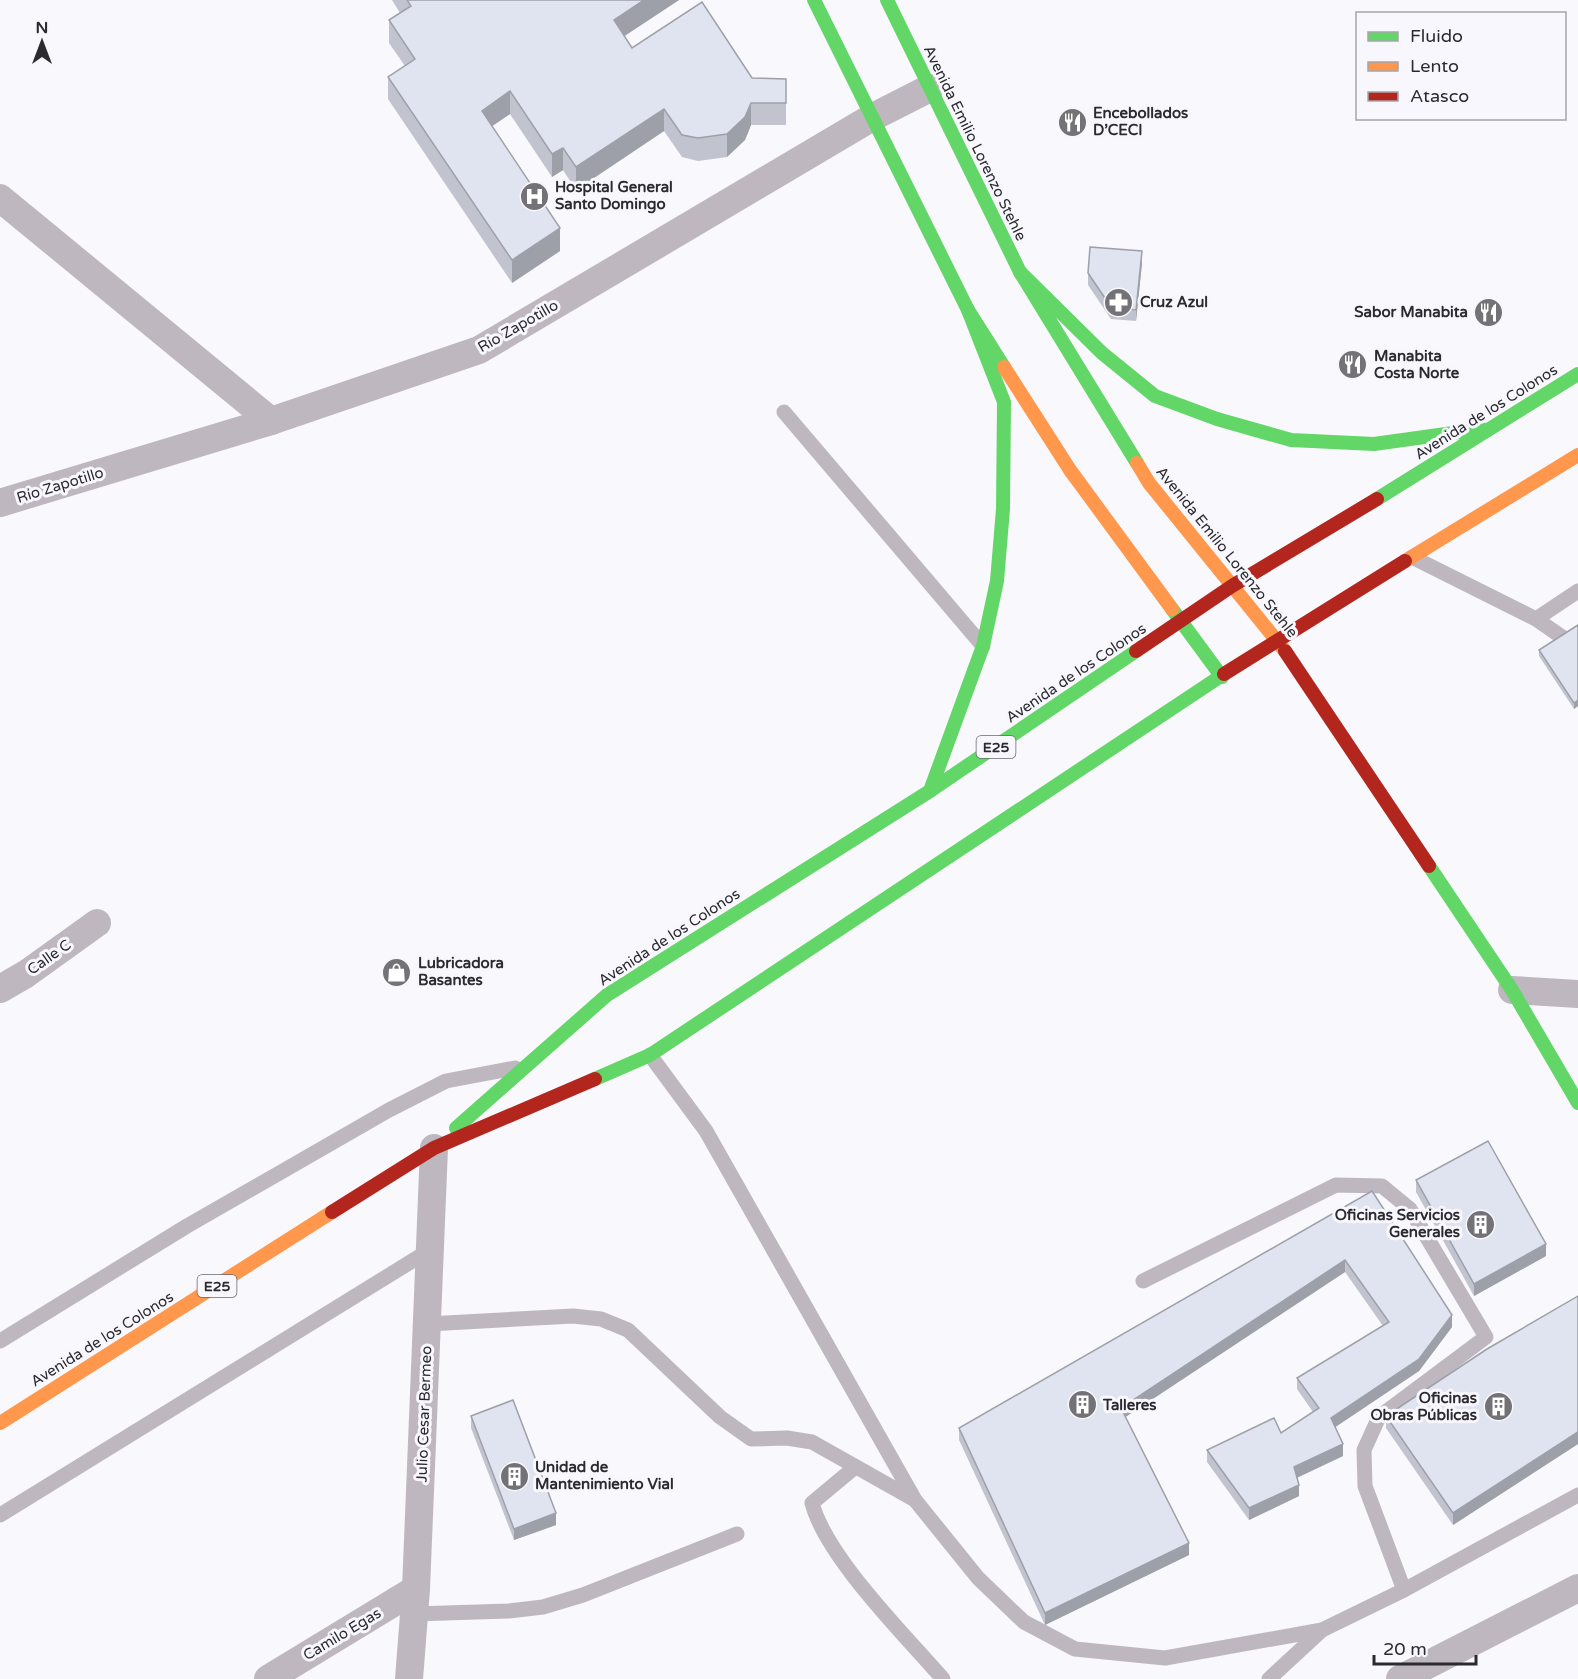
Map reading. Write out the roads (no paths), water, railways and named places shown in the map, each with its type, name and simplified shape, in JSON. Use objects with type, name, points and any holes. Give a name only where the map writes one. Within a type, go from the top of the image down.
[{"type":"main road","points":[[814,0],[969,310],[1070,470],[1180,623],[1222,677]]},
{"type":"main road","name":"Avenida Emilio Lorenzo Stehle","points":[[887,0],[1020,272],[1149,483],[1277,639],[1512,990],[1578,1104]]},
{"type":"main road","points":[[1020,272],[1102,352],[1155,396],[1217,419],[1291,440],[1374,444],[1496,428]]},
{"type":"main road","points":[[930,790],[983,646],[997,581],[1003,509],[1004,402],[969,310]]},
{"type":"main road","name":"Avenida de los Colonos","points":[[0,1424],[434,1148],[608,995],[930,790],[1232,586],[1496,428],[1578,374]]},
{"type":"main road","name":"Avenida de los Colonos","points":[[434,1148],[650,1055],[1277,639],[1578,455]]},
{"type":"street","name":"Río Zapotillo","points":[[0,503],[272,421],[479,350],[871,118],[930,88]]},
{"type":"street","points":[[0,198],[272,421]]},
{"type":"street","name":"Calle C","points":[[0,989],[26,974],[97,923]]},
{"type":"street","points":[[1512,990],[1578,994]]},
{"type":"street","name":"Julio Cesar Bermeo","points":[[409,1679],[415,1602],[434,1148]]},
{"type":"street","points":[[1400,1679],[1578,1588]]},
{"type":"street","name":"Camilo Egas","points":[[268,1679],[415,1602]]},
{"type":"lane","points":[[784,412],[983,646]]},
{"type":"lane","points":[[1410,556],[1536,619],[1565,639]]},
{"type":"lane","points":[[1536,619],[1578,591]]},
{"type":"lane","points":[[650,1055],[706,1131],[915,1500],[978,1578],[1024,1622],[1075,1649],[1165,1658],[1322,1629],[1404,1590],[1578,1495]]},
{"type":"lane","points":[[0,1341],[188,1226],[389,1110],[446,1082],[527,1066]]},
{"type":"lane","points":[[1143,1281],[1336,1185],[1382,1186],[1410,1209],[1486,1337],[1379,1417],[1364,1450],[1365,1486],[1404,1590]]},
{"type":"lane","points":[[0,1515],[430,1250]]},
{"type":"lane","points":[[428,1324],[573,1316],[601,1319],[628,1330],[720,1417],[751,1439],[787,1438],[812,1442],[854,1468],[915,1500]]},
{"type":"lane","points":[[854,1468],[812,1503],[816,1520],[860,1583],[943,1679]]},
{"type":"lane","points":[[415,1602],[509,1611],[543,1607],[583,1594],[738,1534]]},
{"type":"lane","points":[[1269,1679],[1322,1629]]},
{"type":"place","name":"Encebollados D’CECI","points":[[1072,122]]},
{"type":"place","name":"Hospital General Santo Domingo","points":[[534,196]]},
{"type":"place","name":"Cruz Azul","points":[[1119,302]]},
{"type":"place","name":"Sabor Manabita","points":[[1489,312]]},
{"type":"place","name":"Manabita Costa Norte","points":[[1353,365]]},
{"type":"place","name":"Lubricadora Basantes","points":[[397,972]]},
{"type":"place","name":"Oficinas Servicios Generales","points":[[1481,1224]]},
{"type":"place","name":"Talleres","points":[[1082,1405]]},
{"type":"place","name":"Oficinas Obras Públicas","points":[[1498,1407]]},
{"type":"place","name":"Unidad de Mantenimiento Vial","points":[[514,1476]]}]
